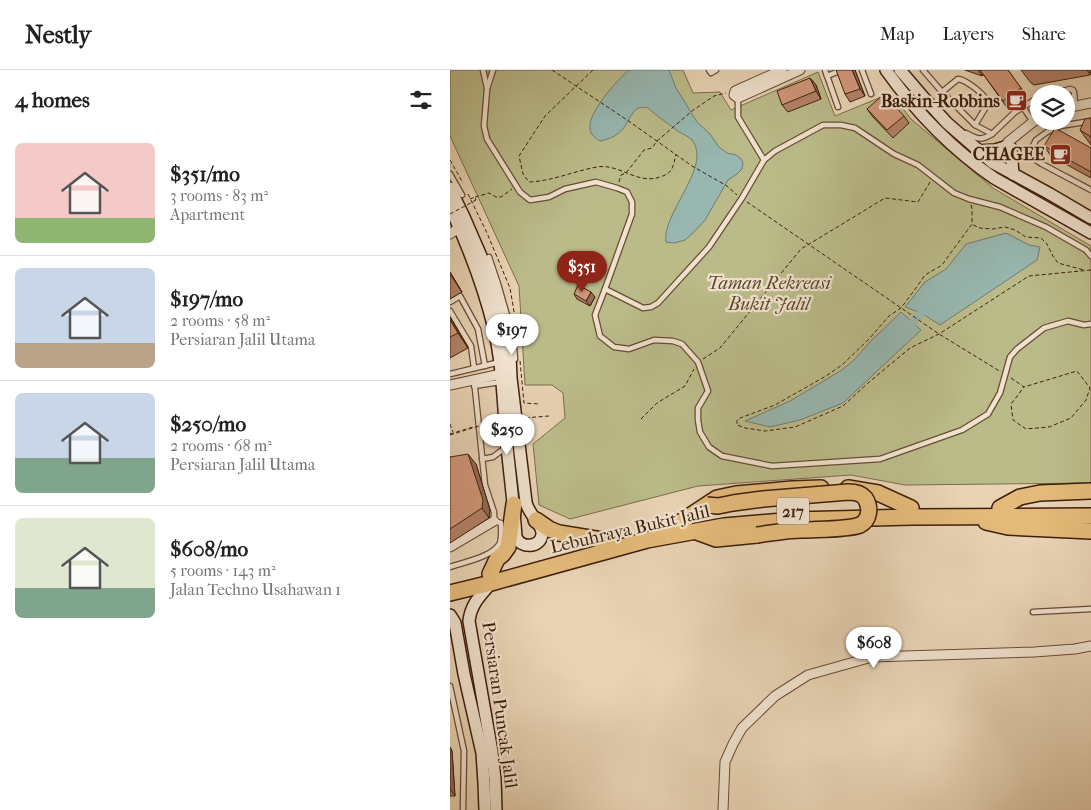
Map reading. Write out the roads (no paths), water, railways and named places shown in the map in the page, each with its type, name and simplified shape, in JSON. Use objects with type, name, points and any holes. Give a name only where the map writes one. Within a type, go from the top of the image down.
[{"type":"highway","points":[[676,525],[717,498],[736,494],[792,489],[846,488],[878,492],[911,508]]},
{"type":"highway","points":[[1000,508],[1020,497],[1040,493],[1091,491]]},
{"type":"highway","points":[[694,531],[716,539],[859,526],[868,517],[868,504],[865,498],[855,492],[763,499],[718,506],[707,505]]},
{"type":"highway","points":[[491,578],[497,560],[508,547],[514,504]]},
{"type":"highway","name":"Lebuhraya Bukit Jalil","points":[[450,593],[608,541],[676,525],[712,519],[794,511],[1091,507]]},
{"type":"highway","name":"Lebuhraya Bukit Jalil","points":[[450,583],[491,578],[647,540],[724,526],[794,520],[1091,516]]},
{"type":"highway","points":[[966,517],[1008,527],[1091,531]]},
{"type":"highway","points":[[536,520],[559,533],[608,541]]},
{"type":"main road","points":[[886,70],[912,104],[942,136],[977,165],[1004,184],[1091,233]]},
{"type":"main road","points":[[900,70],[947,123],[996,167],[1004,184]]},
{"type":"main road","points":[[980,151],[1008,148],[1013,174]]},
{"type":"main road","points":[[977,165],[996,167],[1013,174],[1091,218]]},
{"type":"main road","points":[[450,188],[456,225],[484,263],[492,286],[510,356],[503,374],[507,447],[516,537],[521,544],[531,546],[540,541],[542,531],[528,509],[526,502],[503,374],[494,329],[483,289],[456,225],[450,207]]},
{"type":"main road","name":"Persiaran Puncak Jalil","points":[[491,578],[470,611],[468,621],[492,752],[496,810]]},
{"type":"main road","name":"Persiaran Puncak Jalil","points":[[450,615],[455,623],[464,674],[482,753],[485,810]]},
{"type":"street","points":[[736,94],[782,70]]},
{"type":"street","points":[[736,94],[800,70]]},
{"type":"street","points":[[1075,106],[1091,103]]},
{"type":"street","points":[[996,167],[1016,137],[1030,125]]},
{"type":"street","points":[[450,385],[474,383],[503,374]]},
{"type":"street","points":[[450,547],[494,520]]},
{"type":"street","points":[[723,810],[725,762],[742,728],[775,696],[808,676],[872,657],[1034,652],[1091,646]]},
{"type":"lane","points":[[484,70],[487,89]]},
{"type":"lane","points":[[493,70],[487,89],[484,126],[487,139],[520,192],[530,200],[549,197],[565,189],[596,182],[627,192],[630,197],[632,214],[595,315],[600,336],[614,347],[629,348],[654,340],[673,341],[682,344],[698,362],[708,391],[698,408],[700,432],[709,447],[722,456],[772,466],[880,459],[962,430],[988,414],[1000,393],[1010,357],[1017,349],[1044,328],[1068,321],[1084,325],[1091,324]]},
{"type":"lane","points":[[709,70],[711,73],[716,70]]},
{"type":"lane","points":[[825,70],[838,107]]},
{"type":"lane","points":[[827,76],[842,70]]},
{"type":"lane","points":[[862,70],[871,94]]},
{"type":"lane","points":[[923,70],[975,125],[992,134]]},
{"type":"lane","points":[[942,92],[958,79],[966,82],[986,98],[987,105],[975,125]]},
{"type":"lane","points":[[736,94],[738,117],[764,160]]},
{"type":"lane","points":[[947,123],[975,138],[985,138],[1030,103]]},
{"type":"lane","points":[[1023,107],[1030,114]]},
{"type":"lane","points":[[1075,122],[1091,121]]},
{"type":"lane","points":[[605,289],[643,308],[651,307],[658,303],[709,247],[742,198],[764,160],[823,125],[841,125],[856,128],[894,154],[918,165],[954,193],[1000,207],[1046,227],[1086,250],[1091,256]]},
{"type":"lane","points":[[1050,130],[1036,140],[1031,150],[1033,158],[1091,190]]},
{"type":"lane","points":[[450,174],[462,195]]},
{"type":"lane","points":[[450,374],[484,366],[503,374],[516,356],[513,336],[489,257]]},
{"type":"lane","points":[[450,302],[460,296],[478,329],[484,366]]},
{"type":"lane","points":[[450,311],[470,346],[474,368]]},
{"type":"lane","points":[[450,567],[488,555],[500,543],[502,534],[501,523],[494,520],[494,512],[485,485],[474,383]]},
{"type":"lane","points":[[482,459],[493,457],[507,447]]},
{"type":"lane","points":[[1033,612],[1091,609]]},
{"type":"lane","points":[[450,686],[464,751],[463,810]]},
{"type":"water","points":[[629,70],[669,70],[676,88],[697,122],[710,134],[719,147],[727,153],[736,155],[743,163],[742,169],[728,180],[705,220],[685,240],[674,243],[666,242],[671,218],[692,176],[696,163],[697,151],[692,140],[648,108],[643,107],[635,110],[622,130],[612,137],[600,141],[590,129],[590,122],[598,106],[611,88]]},
{"type":"water","points":[[1006,233],[1029,245],[1040,247],[1037,260],[940,325],[921,313],[905,307],[925,282],[946,269],[966,244]]},
{"type":"water","points":[[901,312],[921,330],[843,403],[800,420],[770,427],[745,421],[790,401],[842,370]]},
{"type":"waterway","points":[[912,323],[921,313]]},
{"type":"place","name":"Baskin-Robbins","points":[[1016,101]]},
{"type":"place","name":"CHAGEE","points":[[1061,154]]},
{"type":"park label","name":"Taman Rekreasi Bukit Jalil","points":[[769,293]]}]
